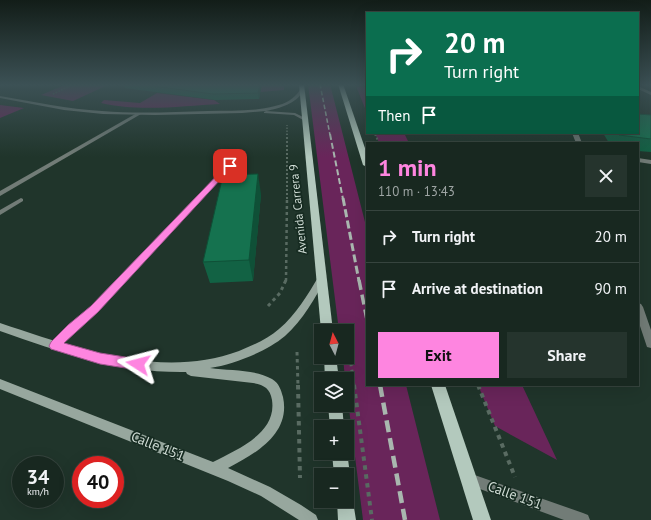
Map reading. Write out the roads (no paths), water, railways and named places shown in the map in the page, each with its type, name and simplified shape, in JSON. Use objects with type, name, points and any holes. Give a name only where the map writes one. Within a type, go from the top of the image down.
[{"type":"main road","name":"Avenida Carrera 9","points":[[303,108],[326,324]]},
{"type":"main road","points":[[348,108],[366,162]]},
{"type":"main road","points":[[438,386],[482,520]]},
{"type":"main road","points":[[346,508],[347,520]]},
{"type":"street","points":[[62,108],[139,114],[244,111],[269,108]]},
{"type":"street","points":[[244,111],[286,113],[299,116],[304,120]]},
{"type":"street","points":[[0,194],[139,114]]},
{"type":"street","points":[[54,346],[94,309],[240,155]]},
{"type":"street","points":[[639,160],[651,162]]},
{"type":"street","points":[[0,213],[21,200]]},
{"type":"street","points":[[167,367],[192,368],[218,363],[243,356],[265,344],[284,331],[307,304],[322,278]]},
{"type":"street","points":[[639,311],[651,344]]},
{"type":"street","points":[[0,326],[54,346],[100,358],[260,379],[271,384],[276,394],[279,408],[276,420],[264,438],[246,452],[213,468]]},
{"type":"street","name":"Calle 151","points":[[0,384],[213,468],[274,496],[295,508],[311,520]]},
{"type":"street","name":"Calle 151","points":[[469,479],[584,520]]},
{"type":"railway","points":[[325,108],[330,135]]},
{"type":"railway","points":[[330,134],[343,199]]},
{"type":"railway","points":[[343,198],[359,281]]},
{"type":"railway","points":[[359,280],[366,315]]},
{"type":"railway","points":[[380,386],[405,520]]}]
